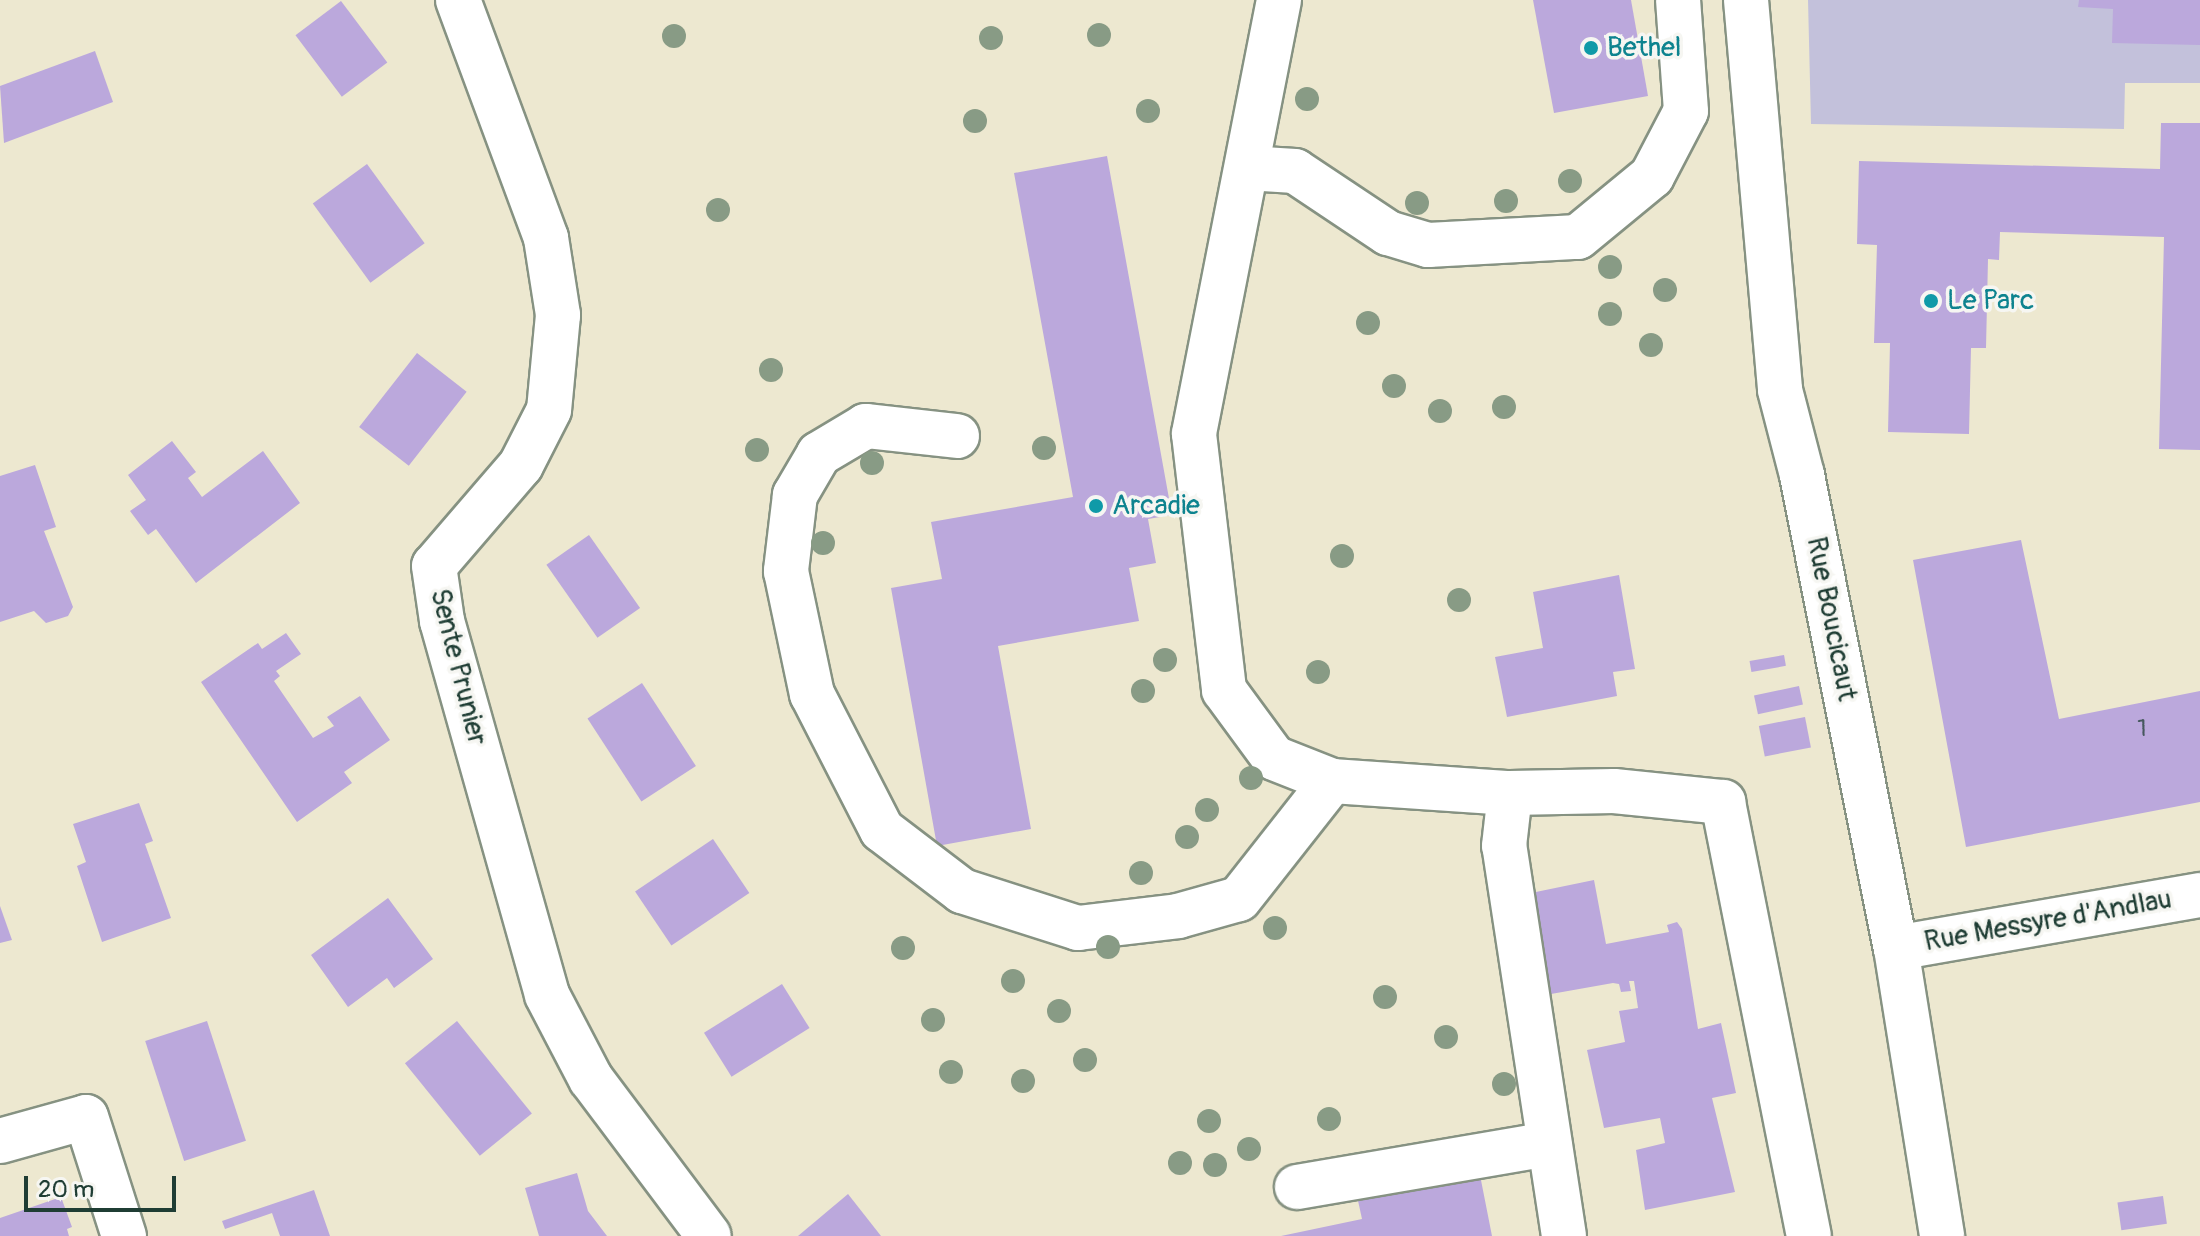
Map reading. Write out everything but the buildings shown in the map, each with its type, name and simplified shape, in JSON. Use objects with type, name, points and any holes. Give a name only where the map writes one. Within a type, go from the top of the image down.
[{"type":"street","name":"Sente Prunier","points":[[458,0],[546,238],[558,315],[549,410],[521,465],[434,566],[442,621],[547,995],[591,1079],[709,1236]]},
{"type":"street","points":[[1279,0],[1194,434],[1224,690],[1274,758],[1332,781],[1510,793],[1614,791],[1723,802],[1809,1236]]},
{"type":"street","points":[[1247,168],[1295,171],[1388,233],[1428,245],[1578,237],[1652,176],[1686,111],[1678,0]]},
{"type":"street","name":"Rue Boucicaut","points":[[1746,0],[1780,390],[1802,475],[1896,948],[1942,1236]]},
{"type":"street","points":[[957,436],[866,426],[819,454],[795,495],[786,571],[812,694],[882,830],[962,891],[1078,928],[1178,916],[1239,899],[1332,781]]},
{"type":"street","points":[[1510,793],[1504,846],[1564,1236]]},
{"type":"street","name":"Rue Messyre d'Andlau","points":[[1896,948],[2200,895]]},
{"type":"street","points":[[0,1141],[86,1117],[124,1236]]},
{"type":"street","points":[[1297,1187],[1549,1144]]},
{"type":"shaded area","points":[[1808,0],[2200,0],[2200,83],[2125,83],[2124,129],[1811,124]]},
{"type":"place","name":"Bethel","points":[[1591,48]]},
{"type":"place","name":"Le Parc","points":[[1931,301]]},
{"type":"place","name":"Arcadie","points":[[1096,506]]}]
